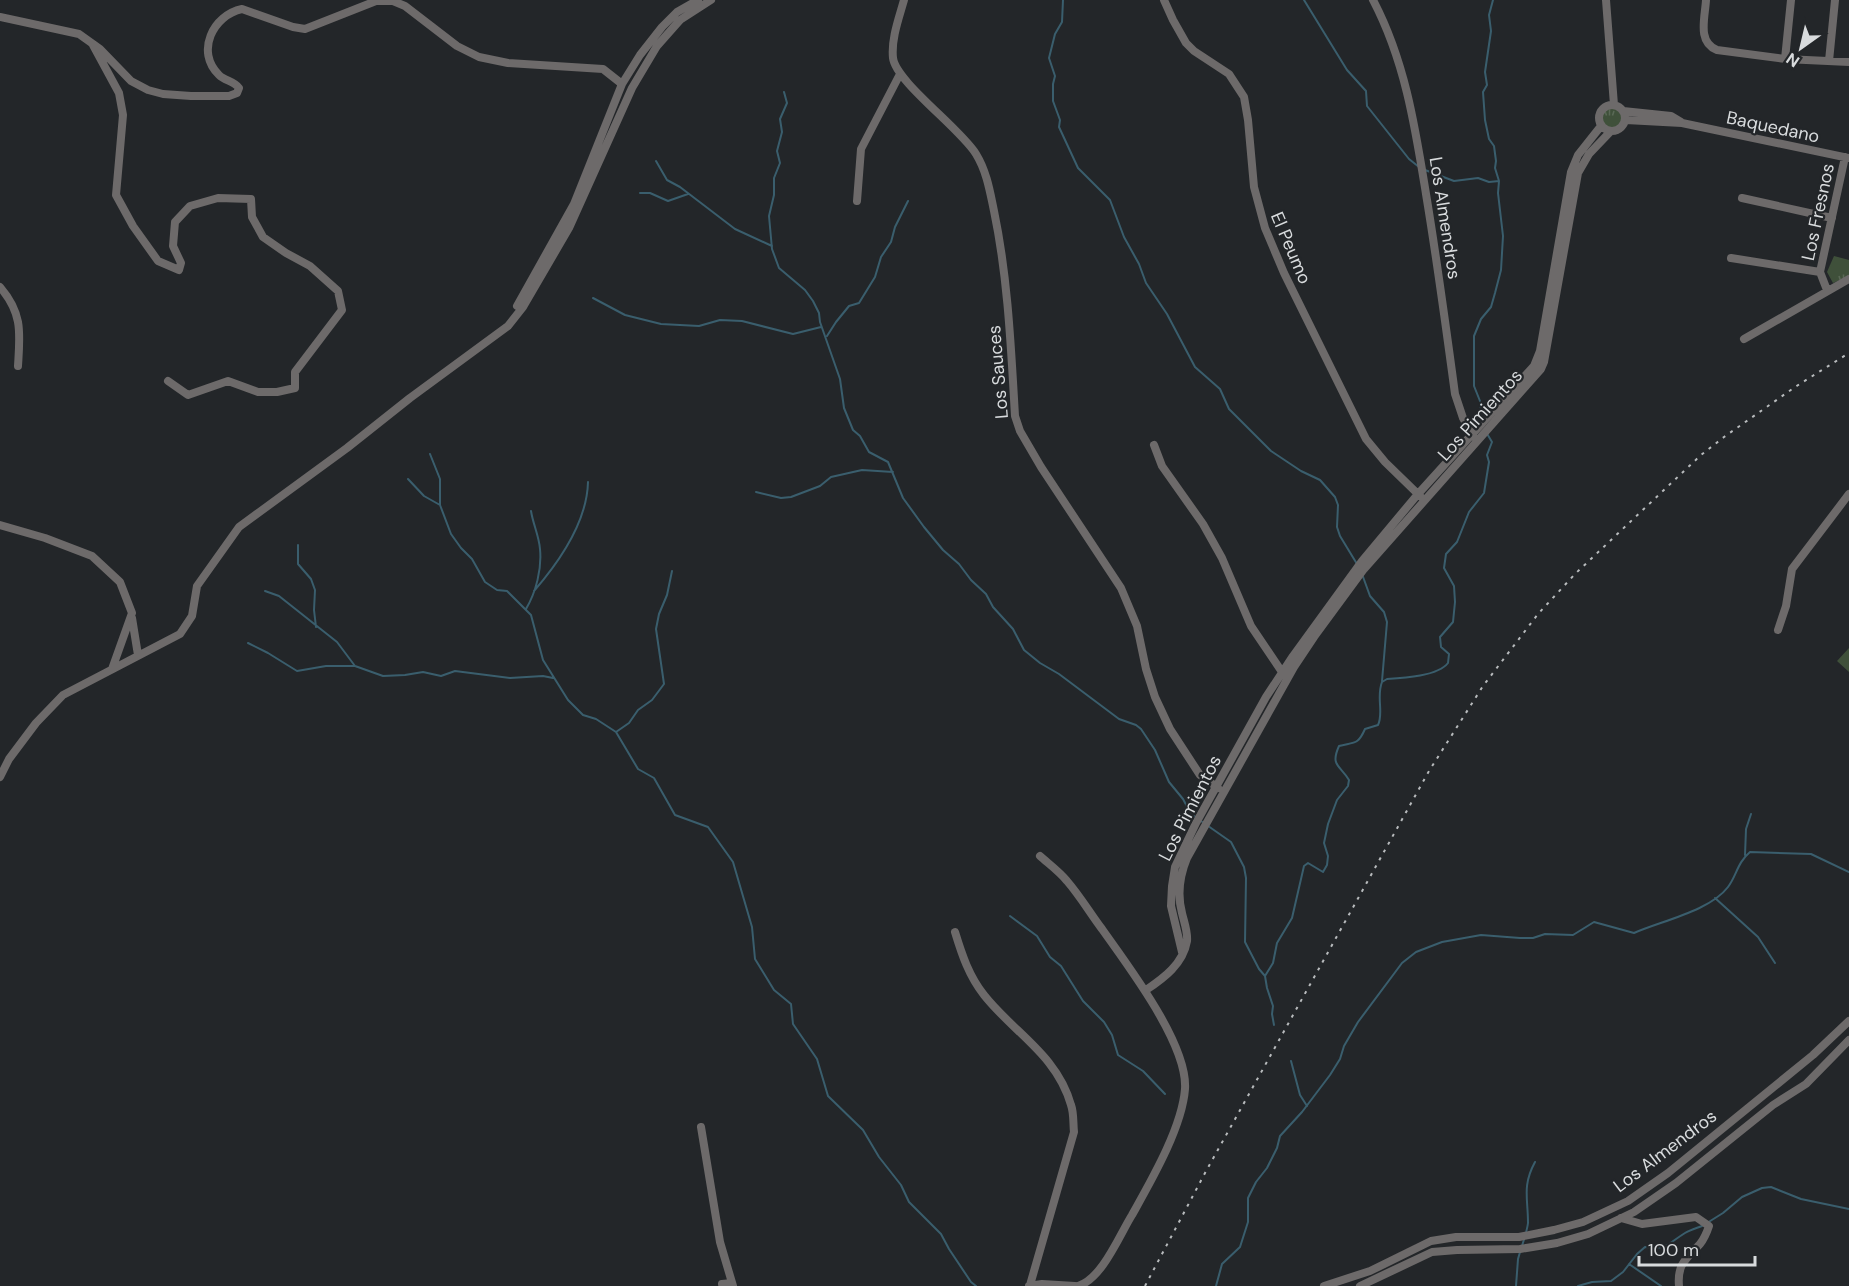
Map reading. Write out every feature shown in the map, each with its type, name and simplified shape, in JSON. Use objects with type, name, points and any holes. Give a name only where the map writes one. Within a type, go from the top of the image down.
[{"type":"street","points":[[0,17],[79,34],[91,41],[123,74],[140,87],[163,94],[229,96],[237,93],[239,88],[236,84],[219,75],[213,68],[207,43],[214,27],[222,17],[233,11],[242,9],[305,29],[376,1],[385,0],[405,6],[457,46],[479,57],[508,63],[603,69],[622,84]]},
{"type":"street","points":[[517,306],[574,204],[622,84],[640,55],[662,27],[677,12],[698,0]]},
{"type":"street","points":[[0,777],[9,759],[29,732],[63,694],[180,634],[192,616],[197,586],[239,527],[508,326],[524,307],[569,228],[632,87],[657,46],[680,20],[711,0]]},
{"type":"street","points":[[857,201],[861,149],[900,74],[894,65],[893,57],[904,0]]},
{"type":"street","name":"El Peumo","points":[[1164,0],[1186,43],[1194,51],[1229,74],[1244,97],[1259,212],[1276,256],[1366,439],[1421,498]]},
{"type":"street","name":"Los Almendros","points":[[1373,0],[1388,29],[1411,101],[1455,394],[1463,418],[1475,438]]},
{"type":"street","points":[[1606,0],[1614,105]]},
{"type":"street","points":[[1706,0],[1704,38],[1707,45],[1717,50],[1785,59],[1849,62]]},
{"type":"street","points":[[1785,59],[1791,0]]},
{"type":"street","points":[[1829,61],[1835,0]]},
{"type":"street","points":[[91,41],[119,93],[123,115],[116,195],[133,226],[158,261],[179,270],[181,263],[173,246],[175,222],[190,206],[218,198],[251,199],[252,218],[263,237],[310,266],[338,291],[342,310],[296,372],[295,388],[277,392],[258,392],[228,381],[188,395],[168,381]]},
{"type":"street","name":"Los Sauces","points":[[900,74],[964,139],[982,164],[999,236],[1005,278],[1015,416],[1020,431],[1041,467],[1121,588],[1137,626],[1146,669],[1155,697],[1170,729],[1200,775],[1219,789]]},
{"type":"street","points":[[1623,111],[1626,120],[1621,129],[1610,132],[1601,126],[1600,113],[1606,107],[1614,105],[1623,111],[1671,116],[1682,123]]},
{"type":"street","points":[[1626,120],[1682,123]]},
{"type":"street","name":"Baquedano","points":[[1682,123],[1847,157]]},
{"type":"street","name":"Los Pimientos","points":[[1219,789],[1282,672],[1362,561],[1475,438],[1537,360],[1571,172],[1578,155],[1601,126]]},
{"type":"street","name":"Los Pimientos","points":[[1475,438],[1536,377],[1544,362],[1575,183],[1584,160],[1598,142],[1610,132]]},
{"type":"street","name":"Los Fresnos","points":[[1827,290],[1820,273],[1847,157]]},
{"type":"street","points":[[1742,198],[1832,218]]},
{"type":"street","name":"Los Fresnos","points":[[1731,258],[1820,273]]},
{"type":"street","points":[[1744,339],[1849,279]]},
{"type":"street","points":[[0,287],[14,307],[20,326],[18,366]]},
{"type":"street","points":[[1154,445],[1162,466],[1203,524],[1222,558],[1251,626],[1282,672]]},
{"type":"street","points":[[1779,630],[1786,606],[1792,569],[1849,494]]},
{"type":"street","name":"Los Pimientos","points":[[1146,990],[1170,973],[1178,963],[1182,952],[1171,906],[1173,877],[1183,849],[1314,637],[1364,569],[1421,498]]},
{"type":"street","points":[[0,525],[45,538],[92,556],[120,582],[132,613],[138,655]]},
{"type":"street","points":[[112,669],[132,613]]},
{"type":"street","points":[[955,933],[972,977],[985,996],[1044,1055],[1059,1074],[1072,1106],[1074,1132],[1029,1286],[1076,1286],[1092,1279],[1102,1266],[1146,1190],[1174,1130],[1185,1088],[1179,1055],[1146,990],[1067,880],[1040,856]]},
{"type":"street","name":"Los Almendros","points":[[1324,1286],[1370,1271],[1431,1241],[1456,1237],[1519,1237],[1554,1230],[1583,1222],[1628,1201],[1668,1173],[1813,1054],[1849,1021]]},
{"type":"street","name":"Los Almendros","points":[[1360,1286],[1432,1252],[1520,1249],[1588,1234],[1634,1212],[1676,1183],[1773,1105],[1806,1084],[1849,1040]]},
{"type":"street","points":[[701,1127],[720,1242],[732,1284],[722,1284]]},
{"type":"street","points":[[1621,1218],[1642,1224],[1696,1217],[1709,1226],[1702,1242],[1686,1256],[1678,1275],[1679,1286]]},
{"type":"green space","points":[[1612,108],[1619,111],[1622,118],[1619,125],[1612,128],[1605,125],[1602,118],[1605,111]]},
{"type":"green space","points":[[1834,256],[1849,260],[1849,276],[1833,283],[1827,272]]},
{"type":"green space","points":[[1849,648],[1849,672],[1837,661]]},
{"type":"waterway","points":[[1063,0],[1062,22],[1055,34],[1049,58],[1055,76],[1053,101],[1060,120],[1059,127],[1078,168],[1110,200],[1124,237],[1139,264],[1146,283],[1167,314],[1195,367],[1220,389],[1229,409],[1271,451],[1301,471],[1320,480],[1335,497],[1338,505],[1337,527],[1357,564]]},
{"type":"waterway","points":[[1304,0],[1347,70],[1366,91],[1367,106],[1409,159],[1419,167]]},
{"type":"waterway","points":[[1482,422],[1480,401],[1474,386],[1474,336],[1481,319],[1491,307],[1501,270],[1503,236],[1498,193],[1499,181],[1495,168],[1494,146],[1489,139],[1485,120],[1483,92],[1487,85],[1485,72],[1491,31],[1489,15],[1493,0]]},
{"type":"waterway","points":[[784,92],[787,103],[780,119],[782,132],[777,151],[780,163],[774,178],[774,195],[769,216],[772,249],[779,268],[805,290],[819,313],[840,379],[844,408],[853,430],[860,436],[869,452],[888,462],[903,498],[943,550],[986,594],[993,607],[1013,629],[1024,650],[1119,719],[1141,729],[1155,750],[1169,782],[1183,799],[1191,814],[1231,842],[1244,867],[1246,878],[1245,942],[1265,976]]},
{"type":"waterway","points":[[656,161],[667,180],[680,187],[735,229],[772,246]]},
{"type":"waterway","points":[[1425,170],[1454,181],[1478,178],[1489,182],[1499,181]]},
{"type":"waterway","points":[[640,193],[650,193],[668,201],[688,194]]},
{"type":"waterway","points":[[827,336],[849,306],[859,303],[875,277],[881,257],[891,242],[895,227],[908,201]]},
{"type":"waterway","points":[[593,298],[625,315],[661,324],[699,326],[720,320],[742,321],[793,334],[821,327]]},
{"type":"waterway","points":[[1274,1025],[1273,1006],[1265,976],[1273,963],[1277,943],[1292,918],[1304,866],[1308,863],[1323,872],[1327,865],[1328,856],[1324,843],[1328,824],[1337,800],[1348,786],[1349,780],[1336,762],[1339,746],[1355,742],[1365,729],[1378,725],[1382,682],[1387,679],[1429,674],[1448,663],[1449,654],[1441,647],[1440,637],[1453,622],[1455,602],[1454,586],[1444,568],[1446,554],[1457,542],[1469,512],[1484,493],[1489,462],[1487,455],[1492,442],[1486,432]]},
{"type":"waterway","points":[[430,454],[440,479],[440,505],[451,534],[472,559],[485,582],[497,590],[507,591],[531,615],[543,660],[568,700],[583,715],[596,719],[616,732],[638,769],[654,778],[675,815],[708,827],[733,862],[752,927],[755,959],[774,990],[791,1004],[793,1024],[817,1059],[828,1096],[863,1130],[879,1157],[901,1185],[909,1202],[941,1234],[971,1282],[976,1286]]},
{"type":"waterway","points":[[756,492],[781,498],[791,497],[820,486],[831,477],[862,470],[893,472]]},
{"type":"waterway","points":[[408,479],[424,496],[440,505]]},
{"type":"waterway","points":[[534,591],[562,554],[577,526],[583,512],[588,482]]},
{"type":"waterway","points":[[526,609],[533,595],[540,564],[539,544],[531,511]]},
{"type":"waterway","points":[[298,545],[298,564],[311,579],[315,590],[316,627]]},
{"type":"waterway","points":[[616,732],[629,723],[638,710],[652,700],[664,684],[656,629],[672,571]]},
{"type":"waterway","points":[[1362,574],[1370,596],[1384,612],[1387,622],[1382,681]]},
{"type":"waterway","points":[[265,591],[279,596],[337,642],[355,666]]},
{"type":"waterway","points":[[248,643],[297,671],[326,666],[355,666],[383,676],[423,672],[441,676],[455,671],[510,678],[543,676],[553,678]]},
{"type":"waterway","points":[[1745,855],[1746,829],[1751,814]]},
{"type":"waterway","points":[[1216,1286],[1222,1264],[1240,1247],[1248,1222],[1248,1198],[1256,1182],[1267,1168],[1280,1136],[1302,1112],[1330,1075],[1358,1022],[1402,963],[1416,952],[1442,942],[1481,935],[1520,938],[1533,938],[1545,934],[1573,935],[1594,922],[1634,933],[1710,903],[1728,887],[1742,860],[1750,852],[1811,854],[1849,872]]},
{"type":"waterway","points":[[1715,898],[1758,937],[1775,963]]},
{"type":"waterway","points":[[1010,916],[1037,936],[1050,957],[1061,966],[1083,1001],[1104,1022],[1112,1035],[1118,1055],[1143,1071],[1165,1094]]},
{"type":"waterway","points":[[1291,1061],[1300,1095],[1307,1106]]},
{"type":"waterway","points":[[1522,1246],[1528,1223],[1528,1178],[1535,1162]]},
{"type":"waterway","points":[[1707,1223],[1742,1197],[1762,1188],[1771,1187],[1801,1199],[1849,1209]]},
{"type":"waterway","points":[[1578,1286],[1592,1282],[1611,1281],[1623,1272],[1645,1247],[1663,1247],[1687,1232],[1702,1226]]},
{"type":"waterway","points":[[1516,1286],[1520,1252]]},
{"type":"waterway","points":[[1629,1264],[1661,1286]]},
{"type":"railway","points":[[1145,1286],[1205,1173],[1429,771],[1483,686],[1538,614],[1575,574],[1701,455],[1795,387],[1849,353]]}]
